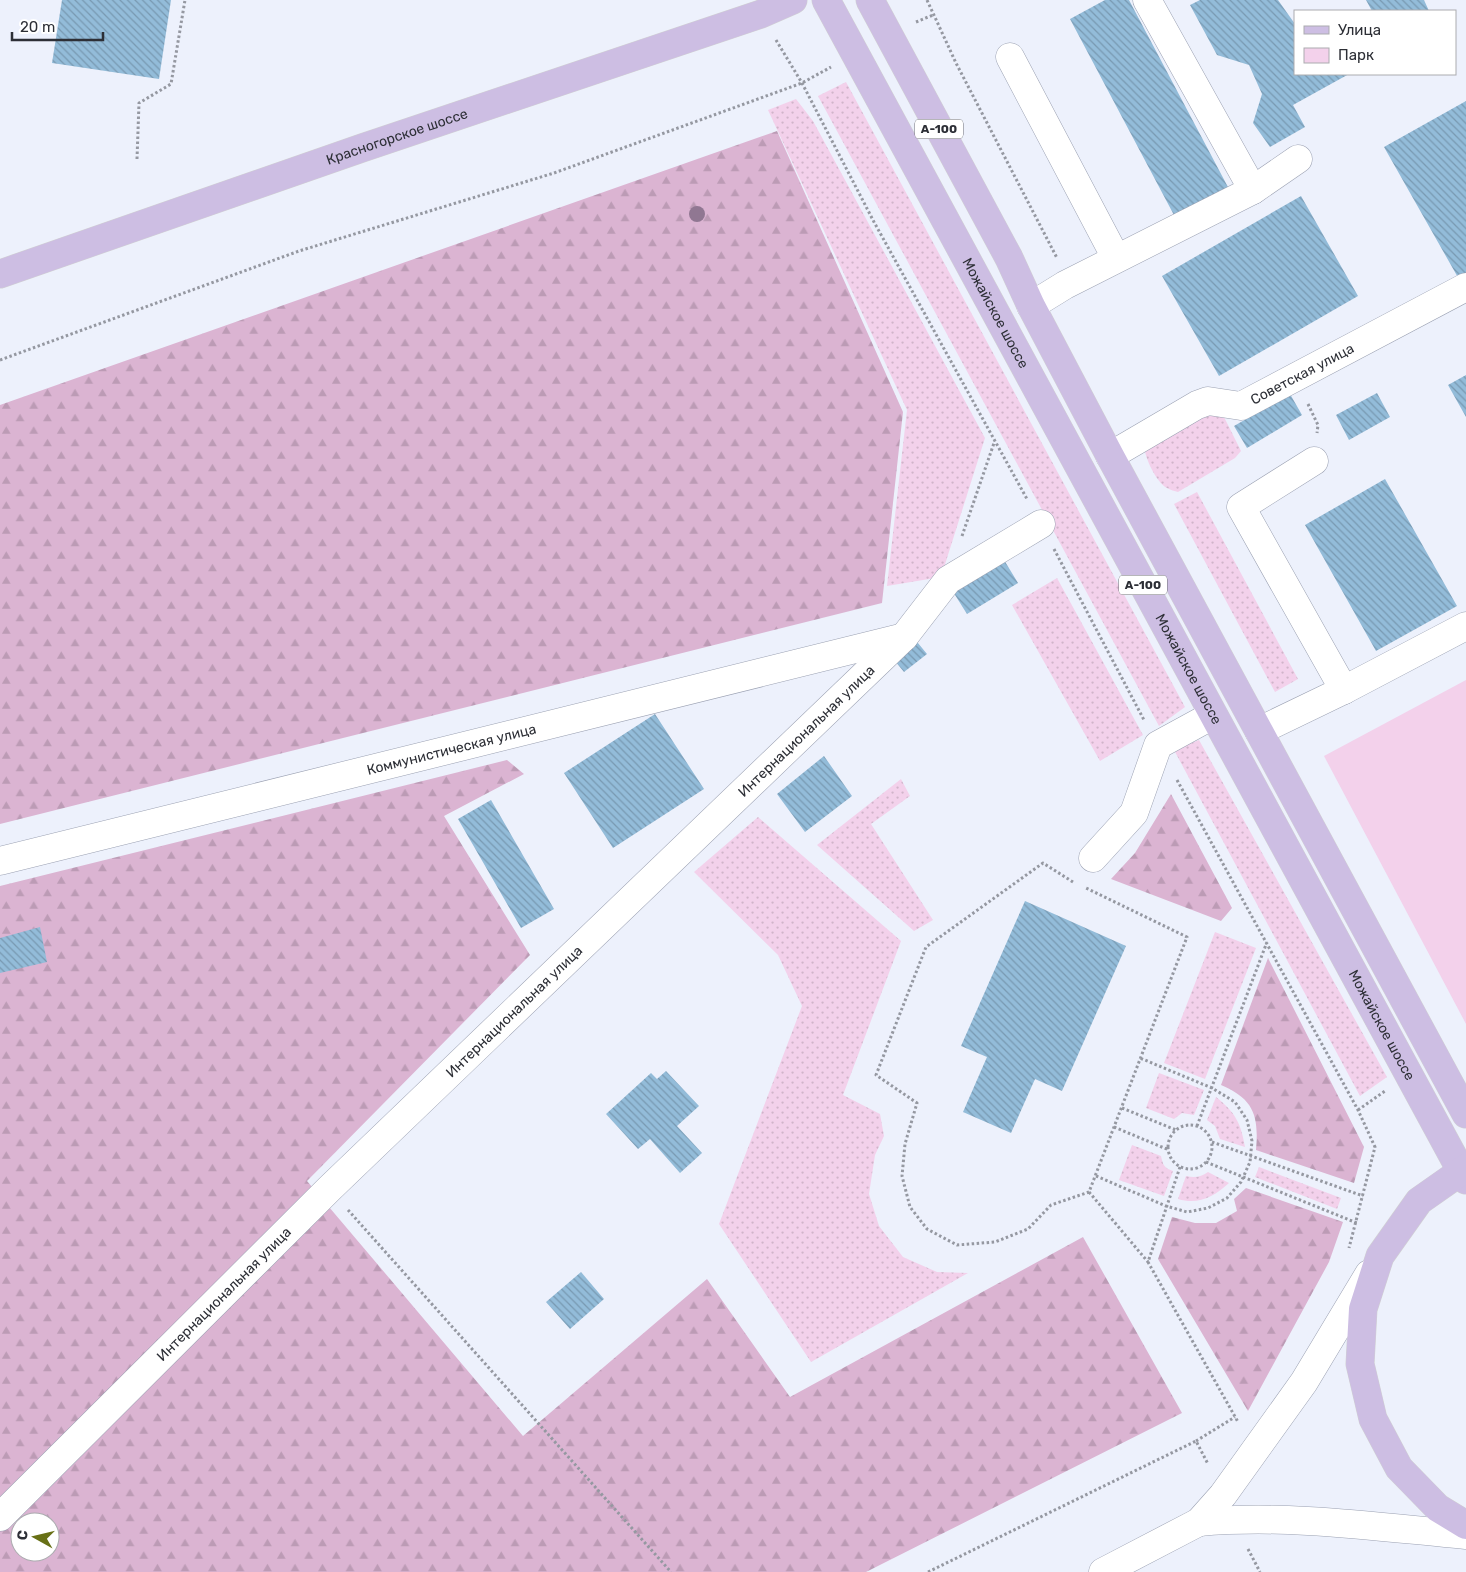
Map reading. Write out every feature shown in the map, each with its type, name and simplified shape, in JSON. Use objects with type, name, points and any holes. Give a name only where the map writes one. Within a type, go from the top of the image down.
[{"type":"main road","name":"Красногорское шоссе","points":[[0,274],[362,148],[761,14],[793,0]]},
{"type":"main road","name":"Можайское шоссе","points":[[826,0],[1213,715],[1464,1173]]},
{"type":"main road","name":"А-100","points":[[870,0],[1009,258],[1031,306],[1110,456],[1466,1114]]},
{"type":"main road","points":[[1464,1173],[1419,1201],[1380,1256],[1363,1309],[1360,1364],[1373,1419],[1399,1468],[1438,1508],[1466,1525]]},
{"type":"street","points":[[1147,0],[1253,190]]},
{"type":"street","points":[[1010,57],[1116,258]]},
{"type":"street","points":[[1031,306],[1064,284],[1253,190],[1298,160]]},
{"type":"street","name":"Советская улица","points":[[1110,456],[1197,405],[1208,401],[1241,406],[1466,287]]},
{"type":"street","points":[[1314,461],[1241,507],[1344,690]]},
{"type":"street","name":"Интернациональная улица","points":[[4,1504],[904,637],[948,580],[1041,524]]},
{"type":"street","points":[[1259,731],[1344,690],[1466,626]]},
{"type":"street","name":"Коммунистическая улица","points":[[0,861],[904,637]]},
{"type":"street","points":[[1093,858],[1134,813],[1158,746],[1213,715]]},
{"type":"street","points":[[1103,1572],[1199,1522],[1222,1495],[1304,1382],[1380,1256]]},
{"type":"street","points":[[1199,1522],[1234,1519],[1331,1522],[1466,1535]]},
{"type":"path","points":[[137,159],[139,103],[171,84],[185,0]]},
{"type":"path","points":[[927,0],[956,63],[1060,263],[1064,284]]},
{"type":"path","points":[[0,360],[299,251],[554,173],[802,82]]},
{"type":"path","points":[[1305,399],[1318,425],[1314,461]]},
{"type":"path","points":[[948,580],[994,442]]},
{"type":"path","points":[[1084,887],[1187,937],[1089,1192],[1050,1205],[1028,1229],[994,1242],[957,1244],[927,1229],[910,1207],[902,1176],[905,1144],[917,1103],[876,1075],[926,947],[1043,863],[1075,883],[1093,858]]},
{"type":"path","points":[[1198,1126],[1267,941]]},
{"type":"path","points":[[1096,1176],[1166,1206],[1187,1212],[1208,1208],[1227,1198],[1244,1177],[1250,1162],[1252,1140],[1246,1120],[1235,1102],[1212,1088],[1140,1058]]},
{"type":"path","points":[[1122,1108],[1176,1130]]},
{"type":"path","points":[[1114,1128],[1168,1150],[1174,1162],[1180,1167],[1194,1169],[1206,1162],[1213,1149],[1209,1135],[1198,1126],[1183,1126],[1176,1130],[1172,1136],[1168,1150]]},
{"type":"path","points":[[1212,1142],[1363,1196]]},
{"type":"path","points":[[1206,1162],[1357,1223]]},
{"type":"path","points":[[1148,1262],[1180,1167]]},
{"type":"path","points":[[329,1189],[671,1572]]},
{"type":"path","points":[[1089,1192],[1148,1262],[1240,1425]]},
{"type":"path","points":[[928,1572],[1196,1441],[1235,1417]]},
{"type":"path","points":[[1196,1441],[1208,1465]]},
{"type":"green space","points":[[846,82],[1185,707],[1159,726],[818,96]]},
{"type":"green space","points":[[796,99],[813,121],[985,438],[941,577],[887,586],[907,410],[768,110]]},
{"type":"green space","points":[[777,131],[903,412],[882,603],[0,824],[0,405]]},
{"type":"green space","points":[[1199,409],[1222,413],[1241,451],[1235,458],[1178,492],[1171,490],[1163,485],[1155,475],[1144,446]]},
{"type":"green space","points":[[1197,492],[1298,679],[1275,692],[1174,504]]},
{"type":"green space","points":[[1057,578],[1143,735],[1100,761],[1012,605]]},
{"type":"green space","points":[[1466,680],[1466,1024],[1324,756]]},
{"type":"green space","points":[[1199,740],[1387,1077],[1360,1096],[1174,750]]},
{"type":"green space","points":[[507,760],[524,774],[444,816],[530,955],[307,1181],[523,1436],[707,1279],[790,1397],[1083,1237],[1182,1413],[866,1572],[0,1572],[0,886]]},
{"type":"green space","points":[[901,779],[910,796],[871,824],[933,920],[914,931],[817,845]]},
{"type":"green space","points":[[1171,794],[1232,908],[1221,921],[1111,879],[1135,853]]},
{"type":"green space","points":[[758,817],[901,941],[843,1095],[880,1114],[884,1136],[875,1155],[869,1194],[879,1226],[903,1257],[937,1272],[968,1273],[811,1362],[719,1224],[802,1006],[778,955],[694,872]]},
{"type":"green space","points":[[1215,932],[1256,948],[1205,1079],[1164,1063]]},
{"type":"green space","points":[[1268,958],[1364,1147],[1354,1183],[1256,1150],[1256,1127],[1252,1110],[1241,1096],[1221,1085]]},
{"type":"green space","points":[[1159,1073],[1204,1090],[1194,1115],[1182,1113],[1174,1119],[1146,1108]]},
{"type":"green space","points":[[1216,1097],[1236,1119],[1245,1147],[1220,1139],[1215,1126],[1207,1120]]},
{"type":"green space","points":[[1132,1145],[1161,1156],[1164,1166],[1173,1171],[1164,1196],[1119,1180]]},
{"type":"green space","points":[[1259,1167],[1341,1198],[1337,1209],[1255,1177]]},
{"type":"green space","points":[[1208,1172],[1229,1183],[1212,1196],[1192,1201],[1178,1199],[1186,1176],[1198,1177]]},
{"type":"green space","points":[[1246,1188],[1343,1222],[1329,1262],[1248,1411],[1158,1259],[1172,1217],[1195,1223],[1216,1223],[1237,1211],[1234,1199]]},
{"type":"building","points":[[62,0],[171,0],[159,79],[52,63]]},
{"type":"building","points":[[1105,0],[1129,0],[1229,189],[1175,217],[1070,19]]},
{"type":"building","points":[[1200,0],[1278,0],[1294,23],[1294,75],[1347,75],[1293,105],[1305,127],[1270,147],[1253,123],[1262,94],[1249,65],[1217,55],[1190,5]]},
{"type":"building","points":[[1366,0],[1424,0],[1429,10],[1371,10]]},
{"type":"building","points":[[1466,101],[1466,278],[1460,281],[1384,147]]},
{"type":"building","points":[[1301,196],[1358,296],[1219,376],[1162,276]]},
{"type":"building","points":[[1466,375],[1466,417],[1448,385]]},
{"type":"building","points":[[1377,393],[1390,417],[1349,440],[1336,415]]},
{"type":"building","points":[[1290,394],[1302,415],[1247,448],[1234,426]]},
{"type":"building","points":[[1385,479],[1457,606],[1376,651],[1305,525]]},
{"type":"building","points":[[1001,555],[1018,583],[967,614],[950,587]]},
{"type":"building","points":[[913,637],[927,654],[904,672],[890,655]]},
{"type":"building","points":[[655,714],[704,789],[613,848],[564,773]]},
{"type":"building","points":[[824,756],[852,796],[805,832],[777,794]]},
{"type":"building","points":[[491,800],[554,909],[521,928],[458,819]]},
{"type":"building","points":[[1025,901],[1126,946],[1062,1091],[1035,1079],[1011,1133],[963,1112],[987,1057],[961,1046]]},
{"type":"building","points":[[40,927],[47,962],[0,973],[0,938]]},
{"type":"building","points":[[666,1071],[699,1106],[677,1126],[702,1153],[680,1173],[650,1139],[638,1149],[606,1114],[651,1073],[657,1079]]},
{"type":"building","points":[[581,1272],[604,1299],[570,1329],[546,1302]]}]
